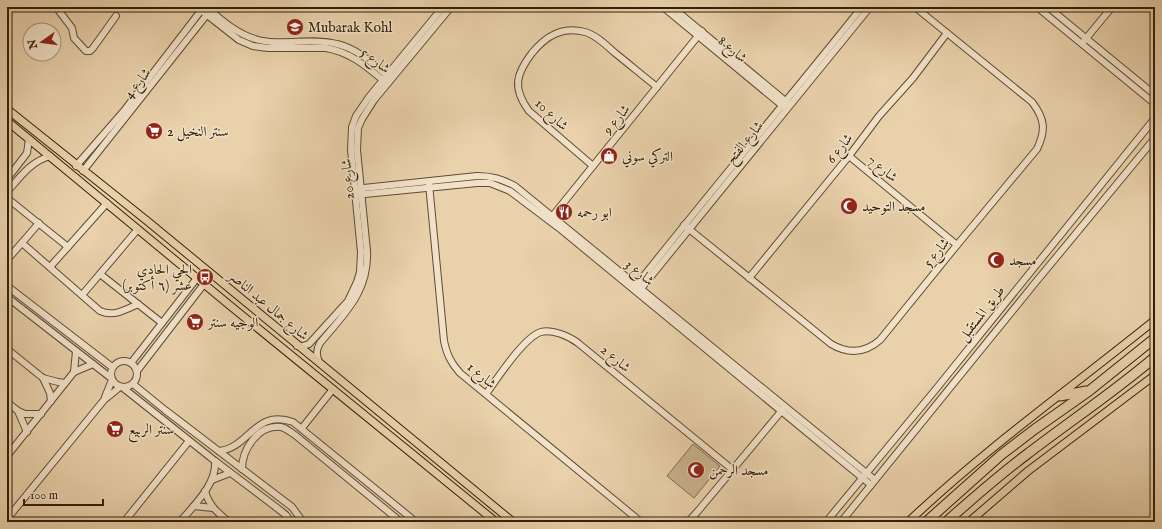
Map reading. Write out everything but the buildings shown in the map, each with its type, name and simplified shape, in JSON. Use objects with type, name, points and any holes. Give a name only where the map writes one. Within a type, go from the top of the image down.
[{"type":"highway","points":[[926,522],[1001,455],[1089,391],[1155,338]]},
{"type":"highway","points":[[946,522],[1025,455],[1118,387],[1155,357]]},
{"type":"highway","points":[[1060,396],[1089,391]]},
{"type":"main road","name":"شارع جمال عبد الناصر","points":[[7,109],[76,166],[146,220],[297,346],[407,434],[513,522]]},
{"type":"main road","name":"شارع جمال عبد الناصر","points":[[7,121],[196,278],[496,522]]},
{"type":"main road","points":[[908,522],[934,497],[978,460],[1155,320]]},
{"type":"main road","points":[[969,522],[1028,471],[1155,375]]},
{"type":"main road","points":[[399,443],[405,441],[407,434]]},
{"type":"main road","points":[[418,458],[418,450],[424,448]]},
{"type":"street","points":[[56,7],[72,28],[74,38],[86,50],[90,51],[116,16]]},
{"type":"street","name":"شارع 20","points":[[387,79],[443,7]]},
{"type":"street","name":"شارع 20","points":[[319,364],[316,356],[317,349],[320,343],[353,304],[364,280],[367,262],[351,150],[352,127],[362,106],[451,7]]},
{"type":"street","name":"شارع 8","points":[[663,7],[700,34],[786,105]]},
{"type":"street","name":"شارع 8","points":[[672,7],[700,34]]},
{"type":"street","name":"شارع الفتح","points":[[637,289],[786,105],[862,7]]},
{"type":"street","name":"شارع الفتح","points":[[786,105],[870,7]]},
{"type":"street","name":"شارع 5","points":[[687,227],[831,344],[843,350],[856,352],[874,346],[1038,149],[1043,137],[1044,125],[1040,112],[1032,102],[915,7]]},
{"type":"street","points":[[1037,7],[1155,104]]},
{"type":"street","points":[[1048,7],[1155,95]]},
{"type":"street","points":[[1082,44],[1112,7]]},
{"type":"street","name":"شارع 5","points":[[204,10],[239,40],[254,46],[268,48],[326,48],[335,50],[353,57],[387,79]]},
{"type":"street","name":"شارع 4","points":[[76,166],[122,112],[204,10]]},
{"type":"street","name":"شارع 4","points":[[83,171],[204,10]]},
{"type":"street","name":"شارع 10","points":[[593,166],[535,116],[522,102],[518,85],[519,76],[523,66],[539,44],[549,36],[563,32],[586,32],[599,40],[657,87]]},
{"type":"street","name":"شارع 6","points":[[749,278],[849,156],[879,116],[913,78],[947,33]]},
{"type":"street","name":"شارع 9","points":[[551,218],[700,34]]},
{"type":"street","name":"طريق المستقبل","points":[[826,522],[1155,118]]},
{"type":"street","points":[[7,127],[15,128]]},
{"type":"street","name":"طريق المستقبل","points":[[841,522],[1043,273],[1155,138]]},
{"type":"street","points":[[7,179],[24,159],[27,153],[29,139]]},
{"type":"street","points":[[7,192],[30,166],[36,161],[50,156]]},
{"type":"street","name":"شارع 7","points":[[849,156],[957,245]]},
{"type":"street","points":[[24,159],[30,166]]},
{"type":"street","name":"شارع 3","points":[[358,192],[429,184],[478,182],[495,184],[510,191],[551,218],[874,483]]},
{"type":"street","name":"شارع 1","points":[[429,184],[444,339],[447,354],[452,364],[460,373],[641,522]]},
{"type":"street","name":"شارع 20","points":[[297,346],[309,344],[314,339],[348,301],[357,282],[361,262],[358,192]]},
{"type":"street","points":[[7,198],[68,247]]},
{"type":"street","points":[[50,267],[107,203]]},
{"type":"street","points":[[7,260],[39,223]]},
{"type":"street","points":[[82,295],[138,229]]},
{"type":"street","points":[[22,242],[100,311],[106,314],[120,313],[138,304]]},
{"type":"street","points":[[100,274],[162,323]]},
{"type":"street","points":[[131,363],[196,278]]},
{"type":"street","points":[[7,519],[104,400],[121,387],[126,387],[133,384],[137,376],[137,371],[204,284]]},
{"type":"street","points":[[7,286],[112,367]]},
{"type":"street","points":[[7,297],[93,364],[117,386],[121,387],[286,515],[291,522]]},
{"type":"street","name":"شارع 2","points":[[486,394],[533,336],[541,332],[562,335],[578,343],[733,470]]},
{"type":"street","points":[[7,349],[43,378],[65,383]]},
{"type":"street","points":[[74,372],[76,351]]},
{"type":"street","points":[[104,400],[111,379],[112,367],[115,364],[123,361],[131,363],[137,371]]},
{"type":"street","points":[[7,456],[74,372],[93,364]]},
{"type":"street","points":[[43,378],[50,393],[51,402]]},
{"type":"street","points":[[133,384],[292,507],[303,522]]},
{"type":"street","points":[[302,428],[333,389]]},
{"type":"street","points":[[7,402],[18,411],[25,414],[41,414]]},
{"type":"street","points":[[688,522],[698,512],[783,409]]},
{"type":"street","points":[[18,411],[27,432]]},
{"type":"street","points":[[219,451],[232,448],[263,423],[273,419],[283,419],[293,422],[416,522]]},
{"type":"street","points":[[242,469],[244,454],[247,447],[253,440],[265,430],[281,427],[288,429],[401,522]]},
{"type":"street","points":[[248,434],[248,439],[253,440]]},
{"type":"street","points":[[124,522],[189,440]]},
{"type":"street","points":[[180,522],[194,506],[212,480],[216,468],[215,461]]},
{"type":"street","points":[[212,480],[230,473]]},
{"type":"street","points":[[204,491],[213,508],[229,522]]},
{"type":"street","points":[[194,506],[207,506],[213,508]]},
{"type":"shaded area","points":[[693,444],[720,466],[694,498],[667,476]]},
{"type":"place","name":"Mubarak Kohl","points":[[295,27]]},
{"type":"place","name":"سنتر النخيل 2","points":[[154,131]]},
{"type":"place","name":"التركي سوني","points":[[609,156]]},
{"type":"place","name":"مسجد التوحيد","points":[[849,206]]},
{"type":"place","name":"ابو رحمه","points":[[564,212]]},
{"type":"place","name":"مسجد","points":[[996,260]]},
{"type":"place","name":"الحي الحادي عشر (٦ أكتوبر)","points":[[205,277]]},
{"type":"place","name":"الوجيه سنتر","points":[[195,322]]},
{"type":"place","name":"سنتر الربيع","points":[[115,429]]},
{"type":"place","name":"مسجد الرحمن","points":[[696,470]]}]
